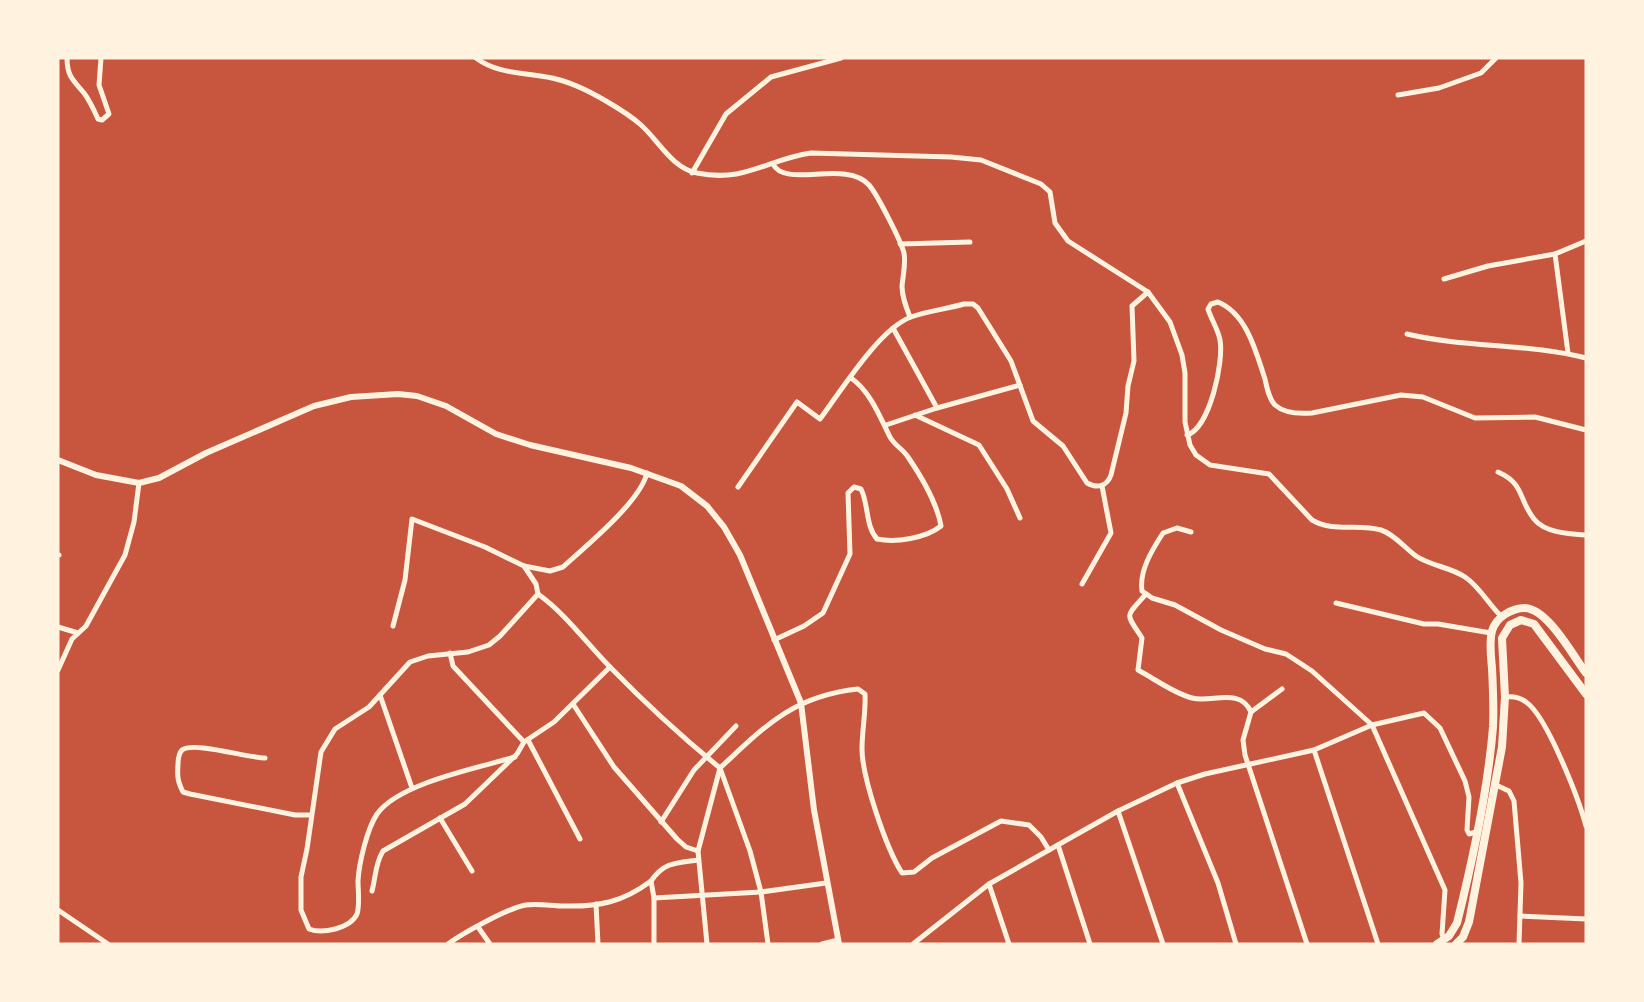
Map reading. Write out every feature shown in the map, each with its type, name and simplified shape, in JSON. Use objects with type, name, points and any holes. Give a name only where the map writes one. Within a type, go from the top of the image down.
[{"type":"main road","points":[[1443,943],[1457,923],[1491,747],[1494,697],[1491,633],[1502,617],[1520,609],[1537,611],[1550,623],[1585,670]]},
{"type":"main road","points":[[1502,617],[1510,625]]},
{"type":"main road","points":[[1456,944],[1463,937],[1469,922],[1503,747],[1503,638],[1510,625],[1521,620],[1534,624],[1586,694]]},
{"type":"main road","points":[[1494,697],[1505,697]]},
{"type":"main road","points":[[1485,783],[1496,785]]},
{"type":"main road","points":[[1476,832],[1487,834]]},
{"type":"street","points":[[67,58],[69,76],[102,120],[109,114],[99,85],[101,58]]},
{"type":"street","points":[[476,58],[503,72],[554,78],[581,87],[641,125],[670,157],[692,173],[735,176],[797,155],[811,153],[951,157],[981,160],[1046,188],[1051,196],[1055,223],[1068,241],[1148,292],[1170,322],[1180,345],[1185,373],[1187,435],[1190,445],[1203,462],[1269,474],[1278,480],[1312,520],[1330,527],[1370,528],[1388,533],[1418,558],[1454,570],[1469,579],[1502,617]]},
{"type":"street","points":[[692,173],[726,114],[771,77],[841,58]]},
{"type":"street","points":[[1398,95],[1439,88],[1481,73],[1496,58]]},
{"type":"street","points":[[773,164],[775,169],[785,174],[849,174],[862,178],[871,187],[900,244],[905,263],[902,295],[910,317]]},
{"type":"street","points":[[900,244],[971,242]]},
{"type":"street","points":[[1444,279],[1488,266],[1555,254],[1586,242]]},
{"type":"street","points":[[1555,254],[1568,353]]},
{"type":"street","points":[[738,487],[797,402],[820,419],[879,341],[893,328],[910,317],[964,304],[978,307],[1011,361],[1037,426],[1056,439],[1087,483],[1102,486],[1111,475],[1126,413],[1128,386],[1134,362],[1132,306],[1148,292]]},
{"type":"street","points":[[1187,435],[1200,425],[1219,369],[1221,343],[1208,309],[1211,304],[1218,302],[1228,307],[1242,322],[1257,356],[1270,398],[1282,409],[1299,414],[1312,413],[1401,395],[1423,397],[1475,418],[1535,417],[1586,429]]},
{"type":"street","points":[[893,328],[937,408]]},
{"type":"street","points":[[1407,334],[1447,342],[1514,346],[1586,358]]},
{"type":"street","points":[[774,640],[804,626],[823,612],[850,554],[848,493],[854,487],[861,489],[869,526],[877,539],[888,541],[933,533],[941,526],[939,515],[907,455],[892,439],[859,383],[851,378]]},
{"type":"street","points":[[886,425],[1020,385]]},
{"type":"street","points":[[58,460],[96,475],[139,483],[159,478],[206,453],[314,406],[351,397],[380,394],[417,397],[446,407],[496,434],[530,445],[647,473],[681,486],[707,506],[724,527],[740,555],[801,703],[826,883],[839,942],[822,944]]},
{"type":"street","points":[[915,415],[979,445],[1007,489],[1020,518]]},
{"type":"street","points":[[1498,472],[1516,483],[1534,519],[1543,526],[1569,534],[1586,535]]},
{"type":"street","points":[[393,626],[405,580],[412,519],[485,547],[524,566],[550,571],[563,567],[624,508],[640,490],[647,473]]},
{"type":"street","points":[[58,670],[72,639],[86,626],[125,555],[134,522],[139,483]]},
{"type":"street","points":[[1082,584],[1111,533],[1102,486]]},
{"type":"street","points":[[1191,532],[1177,528],[1163,533],[1144,570],[1142,588],[1146,594],[1175,605],[1221,630],[1265,649],[1286,654],[1312,671],[1372,725],[1445,890],[1443,943]]},
{"type":"street","points":[[524,566],[537,584],[538,594],[581,632],[610,667],[720,768],[750,851],[761,892],[768,944]]},
{"type":"street","points":[[515,757],[412,788],[387,802],[375,816],[359,865],[357,913],[339,928],[318,932],[309,929],[301,910],[301,877],[321,752],[335,729],[369,707],[410,662],[428,656],[468,652],[489,645],[538,594]]},
{"type":"street","points":[[1146,594],[1128,617],[1142,638],[1138,670],[1192,698],[1230,697],[1242,700],[1251,712]]},
{"type":"street","points":[[1336,603],[1424,624],[1491,633]]},
{"type":"street","points":[[58,627],[78,633]]},
{"type":"street","points":[[450,653],[453,666],[526,741],[580,839]]},
{"type":"street","points":[[372,891],[376,877],[375,864],[383,850],[465,804],[515,757],[526,741],[554,722],[610,667]]},
{"type":"street","points":[[1574,675],[1585,670]]},
{"type":"street","points":[[707,944],[698,851],[720,768],[768,724],[801,703],[843,691],[858,689],[865,694],[863,764],[872,799],[902,873],[914,873],[932,858],[1001,821],[1029,825],[1049,850]]},
{"type":"street","points":[[1282,689],[1251,712],[1243,740],[1248,764],[1307,944]]},
{"type":"street","points":[[380,695],[412,788]]},
{"type":"street","points":[[1505,697],[1525,701],[1540,720],[1580,802],[1586,826]]},
{"type":"street","points":[[573,705],[614,767],[661,822],[686,847],[698,851]]},
{"type":"street","points":[[913,944],[989,884],[1118,811],[1177,783],[1314,750],[1372,725],[1424,713],[1440,727],[1469,792],[1466,830],[1469,834],[1476,832]]},
{"type":"street","points":[[661,822],[694,770],[736,726]]},
{"type":"street","points":[[265,758],[193,746],[183,749],[178,756],[177,780],[183,792],[190,794],[311,816]]},
{"type":"street","points":[[1314,750],[1378,944]]},
{"type":"street","points":[[1177,783],[1218,883],[1236,944]]},
{"type":"street","points":[[1496,785],[1509,791],[1514,801],[1521,883],[1519,944]]},
{"type":"street","points":[[1118,811],[1126,828],[1163,944]]},
{"type":"street","points":[[440,818],[472,871]]},
{"type":"street","points":[[1058,845],[1090,944]]},
{"type":"street","points":[[448,944],[525,905],[596,904],[631,896],[666,865],[698,860]]},
{"type":"street","points":[[651,881],[654,898],[654,944]]},
{"type":"street","points":[[654,898],[761,892],[826,883]]},
{"type":"street","points":[[989,884],[1009,944]]},
{"type":"street","points":[[596,904],[598,944]]},
{"type":"street","points":[[58,910],[108,944]]},
{"type":"street","points":[[1520,916],[1586,919]]},
{"type":"street","points":[[478,927],[490,944]]}]
